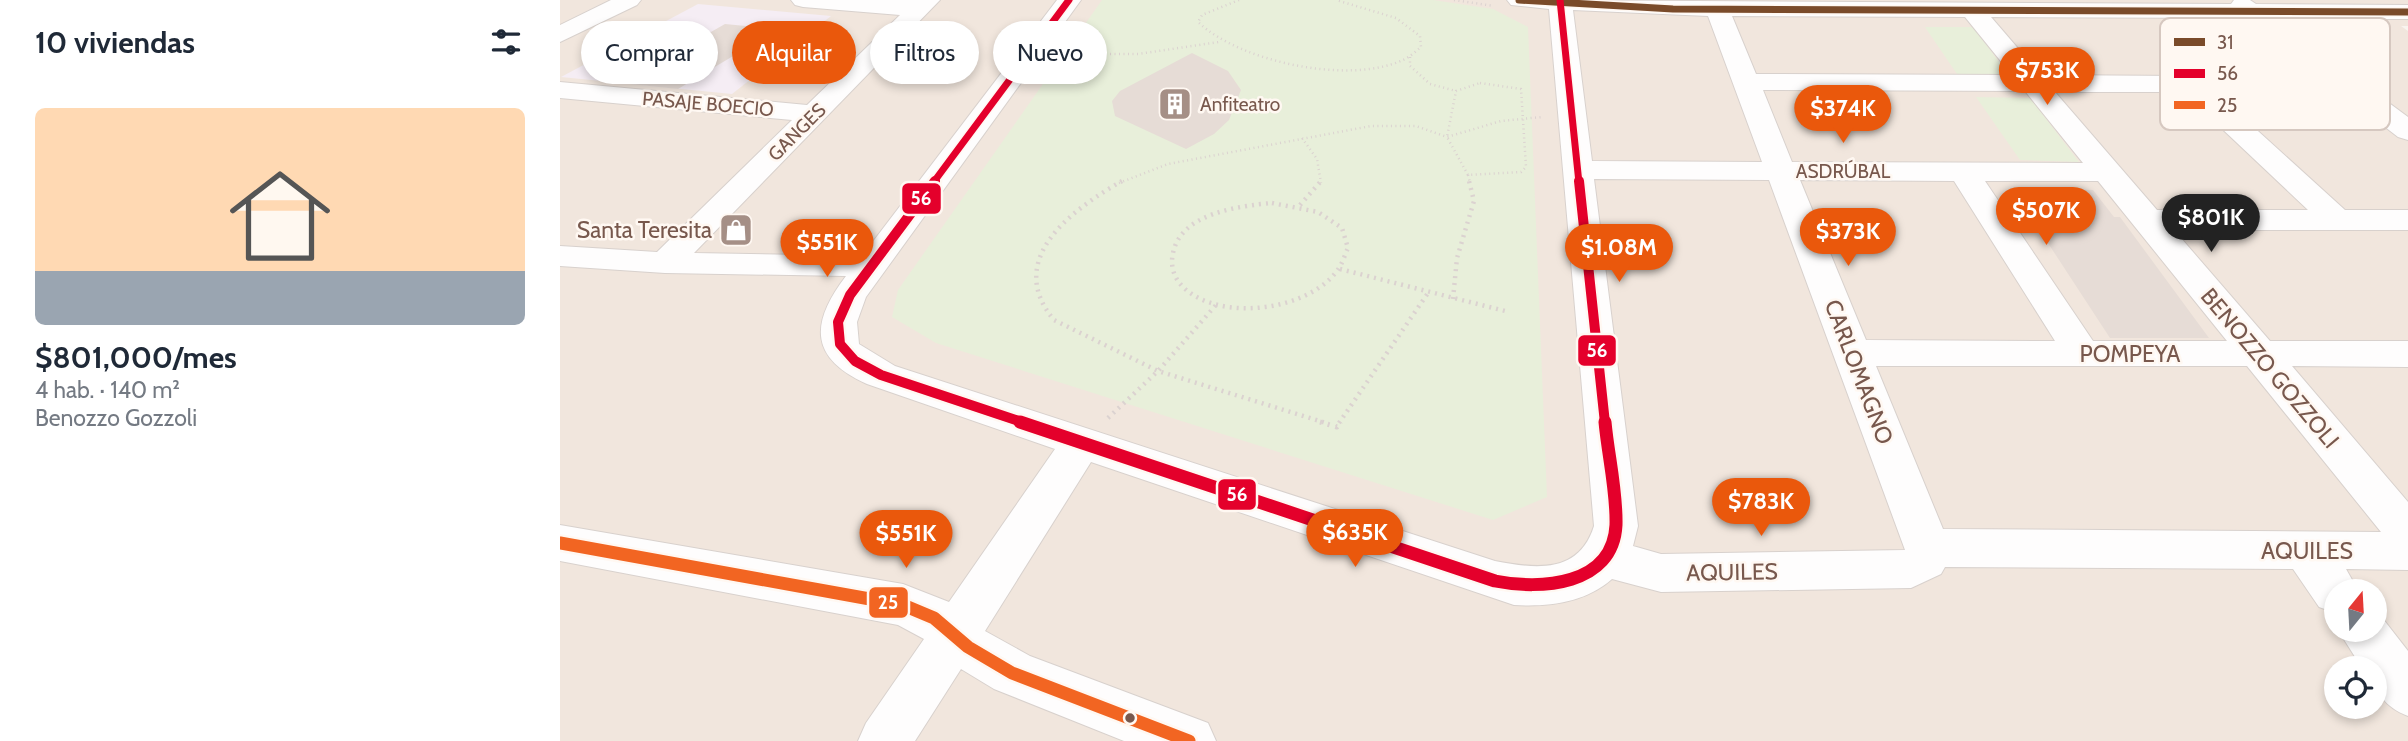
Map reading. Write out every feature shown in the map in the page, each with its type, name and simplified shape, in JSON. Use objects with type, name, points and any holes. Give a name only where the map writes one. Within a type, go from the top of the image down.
[{"type":"street","points":[[560,35],[629,0]]},
{"type":"street","points":[[803,0],[923,5]]},
{"type":"street","points":[[1069,0],[843,306],[838,319],[839,342],[854,362],[881,375],[1512,586],[1554,586],[1576,579],[1594,568],[1608,554],[1615,536],[1616,515],[1560,2]]},
{"type":"street","points":[[1520,0],[1971,9],[2242,5],[2408,12]]},
{"type":"street","name":"CARLOMAGNO","points":[[1715,4],[1928,548]]},
{"type":"street","name":"GANGES","points":[[665,263],[923,5]]},
{"type":"street","points":[[2242,5],[2259,18]]},
{"type":"street","name":"BENOZZO GOZZOLI","points":[[1971,9],[2408,533]]},
{"type":"street","points":[[1746,82],[2160,84]]},
{"type":"street","name":"PASAJE BOECIO","points":[[560,90],[814,114]]},
{"type":"street","points":[[2390,117],[2408,131]]},
{"type":"street","points":[[2240,130],[2337,220]]},
{"type":"street","name":"ASDRÚBAL","points":[[1578,170],[2107,172]]},
{"type":"street","points":[[1963,171],[2082,354]]},
{"type":"street","points":[[2147,220],[2408,220]]},
{"type":"street","points":[[560,256],[665,263],[871,266]]},
{"type":"street","name":"POMPEYA","points":[[1852,352],[2408,354]]},
{"type":"street","points":[[885,741],[1082,442]]},
{"type":"street","name":"AQUILES","points":[[1608,554],[1630,567],[1661,573],[1911,569],[1925,561],[1928,548],[2408,551]]},
{"type":"street","points":[[566,551],[902,605],[934,618],[984,658],[1012,673],[1189,741]]},
{"type":"street","points":[[2306,551],[2326,579]]},
{"type":"street","points":[[2372,642],[2408,692]]},
{"type":"path","points":[[1239,0],[1198,19],[1201,27],[1220,42],[1256,57],[1305,66],[1357,68],[1391,64],[1410,57],[1422,43],[1414,31],[1386,14],[1336,0]]},
{"type":"path","points":[[1107,54],[1138,54],[1220,42]]},
{"type":"path","points":[[1410,57],[1410,66],[1420,79],[1440,88],[1456,90],[1480,83],[1512,85],[1521,89],[1526,167],[1521,172],[1468,174]]},
{"type":"path","points":[[1453,299],[1457,258],[1474,201],[1468,174],[1447,137],[1456,90]]},
{"type":"path","points":[[1428,293],[1338,428],[1158,371],[1054,320],[1044,307],[1037,270],[1045,245],[1075,211],[1129,177],[1168,164],[1390,124],[1428,129],[1447,137],[1532,117]]},
{"type":"path","points":[[1300,205],[1321,183],[1317,159],[1302,138]]},
{"type":"path","points":[[1272,203],[1300,205],[1330,217],[1344,230],[1349,245],[1346,261],[1340,269],[1332,279],[1306,295],[1254,308],[1216,305],[1194,298],[1173,280],[1169,264],[1179,239],[1194,225],[1214,214],[1244,205],[1272,203]]},
{"type":"path","points":[[1340,269],[1509,312]]},
{"type":"path","points":[[1124,403],[1158,371],[1216,305]]},
{"type":"shaded area","points":[[560,0],[2408,0],[2408,26],[2401,26],[2408,31],[2408,741],[560,741]]},
{"type":"shaded area","points":[[698,4],[831,16],[825,21],[732,21],[732,84],[745,84],[732,94],[631,84],[718,84],[718,21],[666,21]]},
{"type":"shaded area","points":[[581,66],[581,79],[561,77]]},
{"type":"green space","points":[[1102,0],[1433,0],[1493,9],[1528,27],[1547,497],[1493,520],[936,343],[892,317],[898,290],[1043,84],[1107,84],[1107,21],[1087,21]]},
{"type":"green space","points":[[1925,27],[1973,27],[2011,78],[1959,77]]},
{"type":"green space","points":[[1976,97],[2030,98],[2079,162],[2020,160]]},
{"type":"building","points":[[725,24],[732,25],[732,57],[718,65],[718,28]]},
{"type":"building","name":"Anfiteatro","points":[[1192,53],[1228,71],[1241,90],[1229,120],[1214,134],[1186,149],[1115,116],[1112,101],[1120,91]]},
{"type":"building","points":[[630,84],[686,84],[678,89]]},
{"type":"building","points":[[2012,188],[2093,190],[2114,217],[2120,217],[2209,338],[2110,338]]},
{"type":"transit line","name":"56","points":[[1069,0],[850,295],[838,322],[840,344],[846,353],[867,369],[881,375],[1495,581],[1533,586],[1570,581],[1587,573],[1600,562],[1610,546],[1616,526],[1560,0]]},
{"type":"transit line","name":"31","points":[[1519,0],[1673,9],[2408,12]]},
{"type":"transit line","name":"25","points":[[560,543],[903,605],[934,618],[968,647],[1012,673],[1189,741]]},
{"type":"place","name":"Anfiteatro","points":[[1175,104]]},
{"type":"place","name":"Santa Teresita","points":[[736,230]]}]
